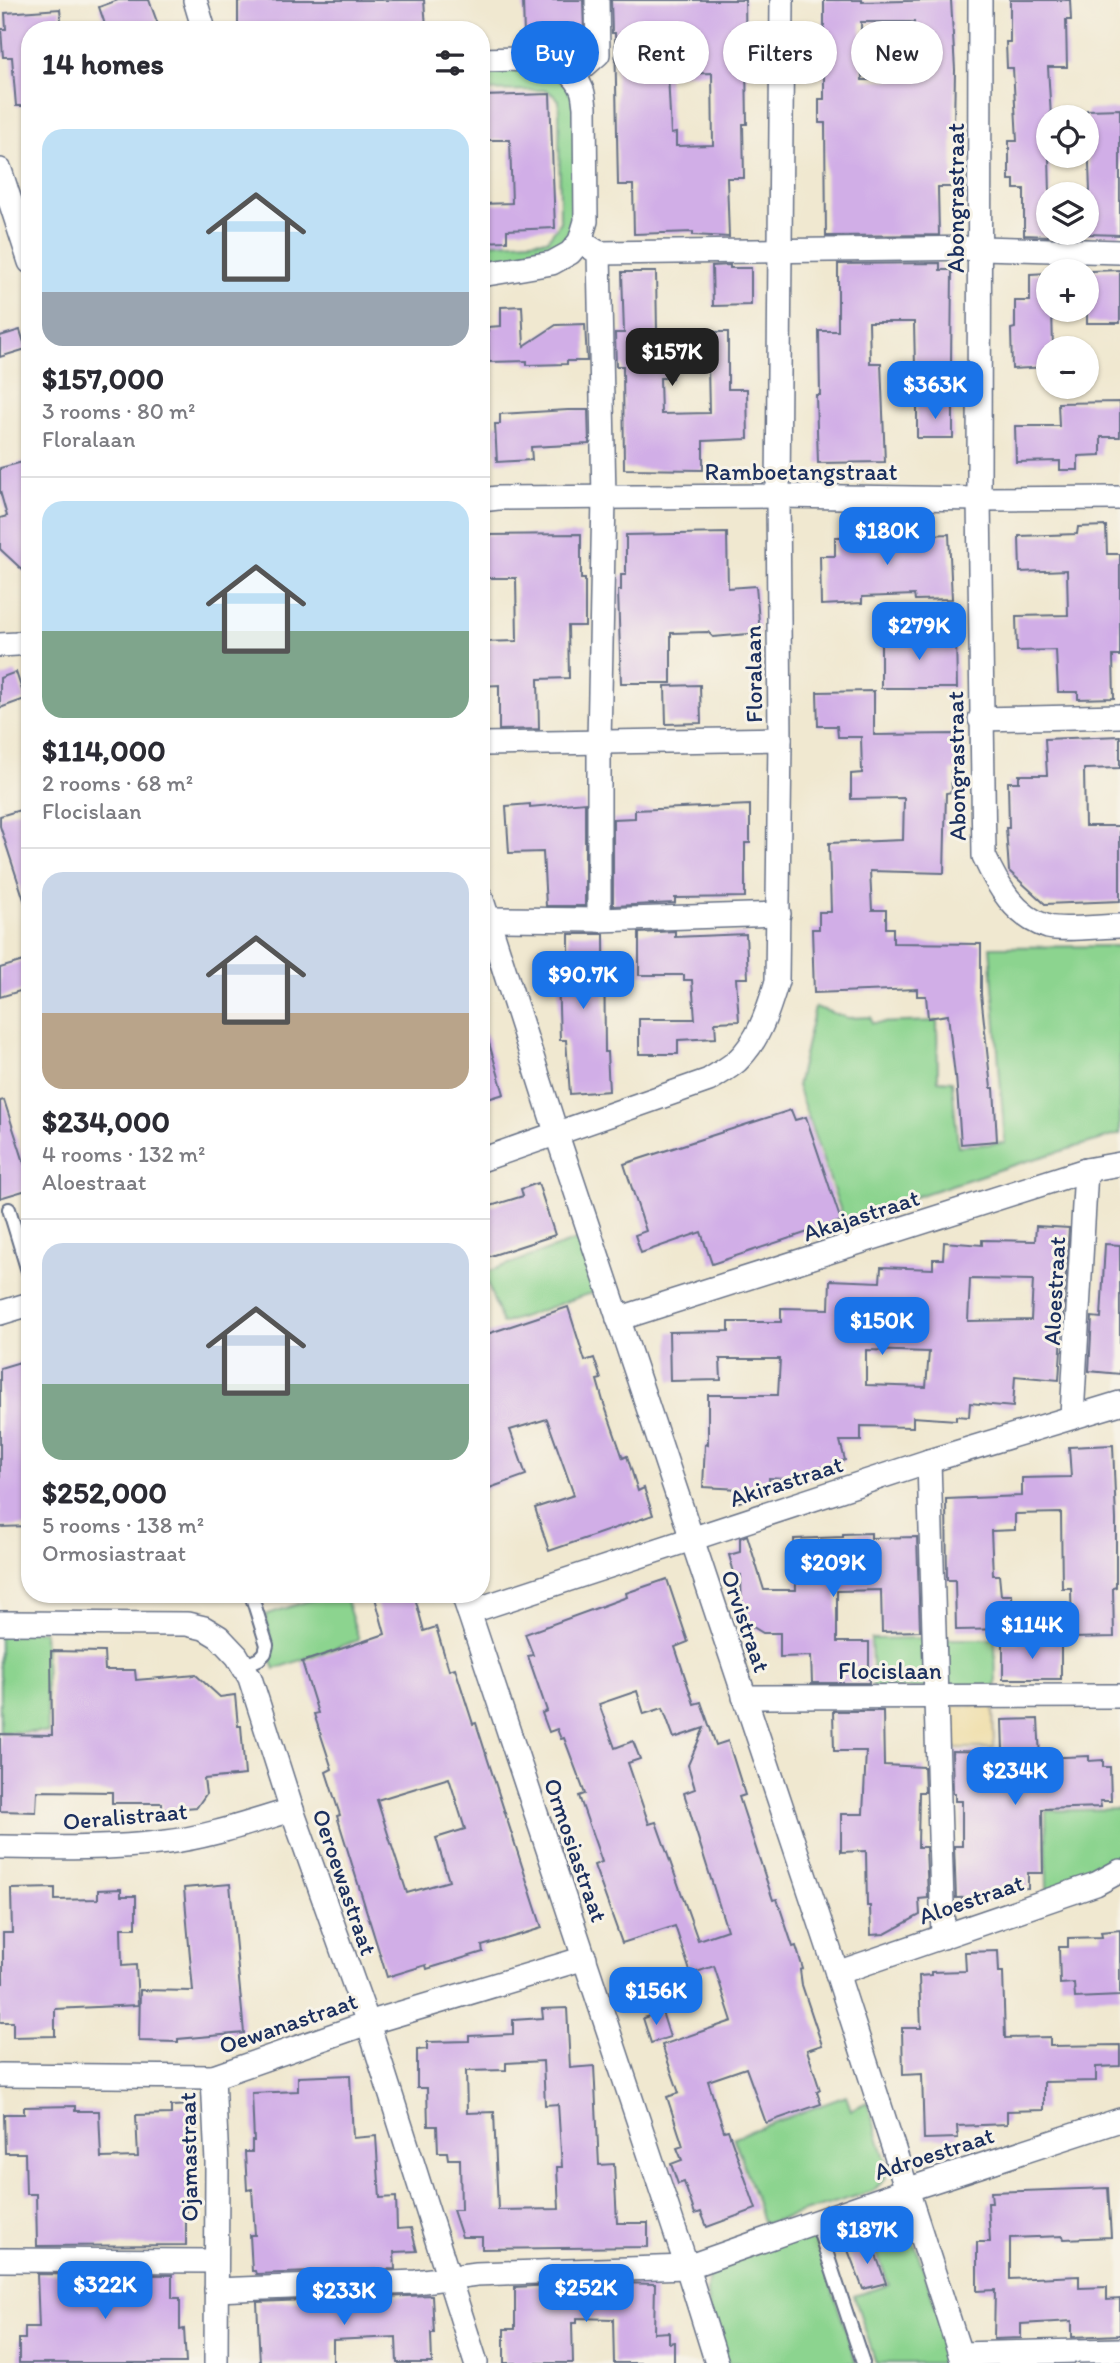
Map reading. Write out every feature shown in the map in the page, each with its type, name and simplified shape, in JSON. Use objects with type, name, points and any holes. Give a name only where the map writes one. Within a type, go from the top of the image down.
[{"type":"street","points":[[195,0],[201,21]]},
{"type":"street","points":[[597,0],[597,21]]},
{"type":"street","name":"Floralaan","points":[[490,1157],[709,1080],[736,1062],[753,1041],[766,1018],[777,981],[782,0]]},
{"type":"street","name":"Abongrastraat","points":[[980,0],[980,719],[984,856],[996,883],[1011,902],[1031,918],[1050,927],[1120,926]]},
{"type":"street","points":[[490,60],[511,59]]},
{"type":"street","points":[[579,84],[585,107],[586,221],[604,498],[599,742],[599,920]]},
{"type":"street","points":[[0,170],[21,234]]},
{"type":"street","points":[[490,273],[552,263],[589,247],[981,248],[1120,252]]},
{"type":"street","name":"Ramboetangstraat","points":[[490,499],[778,496],[1120,498]]},
{"type":"street","points":[[0,645],[21,643]]},
{"type":"street","points":[[980,719],[1120,716]]},
{"type":"street","points":[[490,744],[780,739]]},
{"type":"street","points":[[490,919],[599,920],[779,914]]},
{"type":"street","name":"Orvistraat","points":[[490,922],[557,1135],[836,1973],[961,2359]]},
{"type":"street","name":"Akajastraat","points":[[618,1319],[1086,1170],[1120,1164]]},
{"type":"street","name":"Aloestraat","points":[[1072,1416],[1086,1170]]},
{"type":"street","points":[[0,1313],[21,1307]]},
{"type":"street","name":"Akirastraat","points":[[490,1596],[691,1540],[929,1461],[1120,1403]]},
{"type":"street","points":[[929,1461],[943,1937]]},
{"type":"street","name":"Ormosiastraat","points":[[466,1603],[717,2363]]},
{"type":"street","name":"Oeroewastraat","points":[[0,1623],[187,1624],[204,1628],[219,1637],[243,1666],[250,1678],[292,1810],[368,2024],[477,2363]]},
{"type":"street","name":"Flocislaan","points":[[744,1697],[1120,1696]]},
{"type":"street","name":"Oeralistraat","points":[[0,1847],[116,1846],[169,1842],[206,1835],[292,1810]]},
{"type":"street","name":"Aloestraat","points":[[836,1973],[1096,1884],[1120,1871]]},
{"type":"street","name":"Oewanastraat","points":[[0,2075],[213,2077],[368,2024],[585,1958]]},
{"type":"street","name":"Ojamastraat","points":[[213,2077],[217,2163],[216,2363]]},
{"type":"street","name":"Adroestraat","points":[[216,2290],[416,2282],[477,2274],[687,2267],[906,2190],[1120,2120]]},
{"type":"street","points":[[0,2260],[215,2261]]},
{"type":"street","points":[[961,2359],[1120,2350]]},
{"type":"lane","points":[[9,1209],[21,1248]]},
{"type":"lane","points":[[243,1666],[259,1659],[267,1644],[254,1603]]},
{"type":"lane","points":[[816,2221],[863,2363]]},
{"type":"green space","points":[[511,69],[511,84],[565,84],[572,94],[577,166],[575,225],[572,235],[565,243],[542,255],[490,259],[490,243],[547,240],[560,223],[559,100],[547,90],[490,91],[490,70]]},
{"type":"green space","points":[[1120,946],[1120,1134],[1007,1167],[844,1220],[797,1086],[815,1007],[848,1018],[871,1017],[872,1023],[937,1021],[938,1080],[952,1081],[958,1146],[1005,1143],[990,947]]},
{"type":"green space","points":[[579,1239],[597,1291],[502,1324],[490,1290],[490,1271]]},
{"type":"green space","points":[[302,1603],[347,1603],[359,1640],[275,1669],[270,1655],[273,1648],[265,1615]]},
{"type":"green space","points":[[0,1631],[44,1631],[48,1732],[0,1732]]},
{"type":"green space","points":[[926,1638],[925,1688],[873,1688],[871,1639]]},
{"type":"green space","points":[[947,1639],[995,1639],[996,1686],[947,1686]]},
{"type":"green space","points":[[1120,1809],[1120,1847],[1117,1856],[1101,1870],[1047,1890],[1046,1811]]},
{"type":"green space","points":[[846,2096],[851,2110],[867,2102],[887,2164],[885,2179],[873,2191],[764,2224],[734,2137]]},
{"type":"green space","points":[[891,2208],[905,2214],[954,2363],[876,2363],[854,2296],[889,2285],[869,2232],[833,2244],[831,2226]]},
{"type":"green space","points":[[815,2234],[856,2363],[726,2363],[709,2310],[708,2283],[712,2272],[720,2263]]},
{"type":"sand","points":[[944,1705],[993,1706],[994,1748],[944,1748]]},
{"type":"building","points":[[118,0],[149,0],[157,21],[104,21],[99,7]]},
{"type":"building","points":[[424,0],[426,21],[238,21],[238,1]]},
{"type":"building","points":[[523,0],[583,0],[584,21],[524,21]]},
{"type":"building","points":[[611,0],[745,0],[745,21],[723,21],[723,84],[746,84],[747,124],[743,124],[744,178],[727,178],[729,237],[693,235],[693,232],[634,234],[633,185],[618,185],[616,84],[668,84],[671,134],[676,133],[676,146],[713,145],[709,21],[613,21],[613,33]]},
{"type":"building","points":[[824,0],[951,0],[955,70],[953,187],[938,187],[939,235],[826,236],[825,123],[819,123],[819,99],[824,99],[824,84],[837,84],[837,21],[824,21]]},
{"type":"building","points":[[1010,0],[1070,0],[1071,20],[1066,20],[1067,67],[1048,67],[1050,105],[1036,105],[1036,168],[1049,168],[1050,182],[1036,182],[1036,236],[1024,235],[1024,189],[1014,189],[1014,180],[1009,180],[1009,141],[1017,141],[1013,68],[1007,68],[1006,42],[1010,42]]},
{"type":"building","points":[[60,9],[61,21],[21,21],[21,106],[16,106],[12,57],[3,57],[1,29],[6,29],[5,13]]},
{"type":"building","points":[[550,94],[555,228],[507,230],[507,241],[490,242],[490,204],[512,203],[510,140],[490,140],[490,96]]},
{"type":"building","points":[[1120,109],[1120,235],[1099,234],[1099,182],[1090,182],[1089,168],[1099,168],[1099,110]]},
{"type":"building","points":[[940,263],[940,270],[952,270],[951,367],[915,367],[914,322],[869,322],[870,363],[881,363],[885,462],[818,463],[816,395],[820,395],[819,331],[838,331],[838,264]]},
{"type":"building","points":[[730,265],[730,268],[751,268],[751,305],[713,306],[712,266]]},
{"type":"building","points":[[1120,270],[1120,323],[1087,323],[1099,322],[1099,271]]},
{"type":"building","points":[[622,272],[656,272],[659,338],[710,339],[709,332],[728,332],[728,389],[747,389],[748,439],[703,441],[703,470],[624,469],[623,366],[616,366],[615,333],[624,333]],"holes":[[[671,365],[708,365],[709,413],[661,414],[660,378],[672,378]]]},
{"type":"building","points":[[1030,274],[1036,274],[1036,322],[1052,322],[1053,336],[1036,336],[1036,368],[1012,369],[1011,329],[1015,328],[1015,301],[1030,301]]},
{"type":"building","points":[[522,306],[524,346],[556,325],[585,324],[587,361],[527,365],[527,361],[490,362],[490,327],[501,326],[501,307]]},
{"type":"building","points":[[20,330],[21,351],[0,357],[0,336]]},
{"type":"building","points":[[1120,402],[1120,437],[1101,437],[1101,455],[1078,456],[1078,470],[1060,470],[1060,461],[1016,462],[1015,426],[1059,426],[1058,403]]},
{"type":"building","points":[[917,403],[953,403],[953,438],[917,438]]},
{"type":"building","points":[[588,410],[589,444],[531,447],[532,460],[497,462],[495,424],[500,424],[500,414]]},
{"type":"building","points":[[21,462],[21,569],[0,549],[0,518],[7,516],[0,491],[0,468]]},
{"type":"building","points":[[1106,526],[1107,554],[1120,554],[1120,656],[1113,656],[1114,698],[1078,699],[1078,692],[1058,692],[1056,650],[1017,651],[1016,616],[1068,615],[1067,570],[1020,572],[1019,536],[1077,534],[1078,527]]},
{"type":"building","points":[[910,528],[910,536],[949,534],[952,599],[915,600],[914,595],[862,597],[862,603],[821,605],[820,556],[835,556],[835,537],[868,537],[868,530]]},
{"type":"building","points":[[727,533],[728,588],[756,586],[760,633],[713,637],[708,632],[671,633],[671,683],[621,683],[618,590],[621,590],[621,575],[626,575],[626,535]]},
{"type":"building","points":[[581,534],[585,626],[568,626],[569,678],[538,679],[539,729],[499,730],[499,685],[490,686],[490,642],[517,641],[516,578],[490,578],[490,535]]},
{"type":"building","points":[[956,635],[957,688],[881,688],[881,636]]},
{"type":"building","points":[[16,672],[21,687],[21,700],[0,708],[0,678]]},
{"type":"building","points":[[700,685],[701,723],[666,724],[665,686]]},
{"type":"building","points":[[874,691],[874,735],[957,734],[958,770],[951,770],[952,792],[946,793],[944,873],[870,871],[872,910],[886,910],[886,928],[893,928],[893,943],[981,944],[981,994],[991,1088],[994,1088],[997,1141],[961,1144],[948,1015],[928,1018],[926,996],[917,996],[917,989],[814,993],[812,929],[819,929],[819,912],[831,912],[829,843],[903,840],[904,798],[851,799],[851,774],[862,773],[861,737],[838,737],[837,726],[818,726],[817,692]]},
{"type":"building","points":[[1120,736],[1120,768],[1084,769],[1085,826],[1120,826],[1120,901],[1045,904],[1009,871],[1006,828],[1009,828],[1008,782],[1019,782],[1019,775],[1047,775],[1045,739]]},
{"type":"building","points":[[585,802],[585,906],[546,906],[543,852],[509,853],[506,806],[530,804],[530,807]]},
{"type":"building","points":[[750,805],[750,843],[745,843],[745,897],[675,898],[675,903],[613,906],[613,819],[635,818],[635,810]]},
{"type":"building","points":[[21,810],[21,891],[0,826],[0,816]]},
{"type":"building","points":[[675,931],[675,937],[746,934],[748,978],[736,978],[739,1021],[715,1022],[716,1038],[678,1040],[678,1054],[639,1054],[639,1019],[695,1019],[692,980],[684,980],[684,975],[639,975],[639,933]]},
{"type":"building","points":[[569,934],[604,934],[605,1052],[609,1091],[570,1094],[566,1040],[560,1040],[558,976],[546,976],[545,955],[569,955]]},
{"type":"building","points":[[21,962],[21,991],[0,997],[0,968]]},
{"type":"building","points":[[490,1047],[504,1094],[490,1098]]},
{"type":"building","points":[[4,1100],[21,1153],[21,1192],[0,1198],[0,1101]]},
{"type":"building","points":[[791,1110],[795,1120],[806,1117],[841,1221],[712,1264],[701,1232],[641,1253],[635,1235],[646,1231],[624,1164]]},
{"type":"building","points":[[538,1183],[555,1235],[490,1256],[490,1206],[523,1196],[521,1189]]},
{"type":"building","points":[[1036,1226],[1069,1228],[1059,1380],[1015,1376],[1013,1407],[970,1403],[969,1417],[956,1416],[956,1420],[913,1417],[913,1427],[861,1426],[861,1441],[840,1441],[845,1460],[811,1471],[810,1480],[769,1478],[769,1492],[739,1502],[740,1489],[703,1487],[705,1444],[708,1445],[708,1395],[778,1395],[780,1359],[720,1359],[721,1380],[670,1381],[669,1332],[729,1331],[729,1322],[781,1322],[781,1308],[829,1309],[830,1280],[880,1282],[881,1267],[933,1269],[933,1259],[943,1259],[944,1242],[982,1245],[982,1240],[1035,1241]],"holes":[[[970,1279],[1033,1280],[1031,1320],[968,1321]],[[866,1350],[929,1352],[926,1387],[866,1385]]]},
{"type":"building","points":[[1105,1244],[1120,1245],[1120,1374],[1089,1371],[1092,1317],[1101,1318]]},
{"type":"building","points":[[568,1307],[585,1361],[594,1358],[601,1379],[597,1380],[603,1401],[623,1458],[627,1456],[638,1491],[644,1488],[653,1515],[549,1551],[535,1508],[574,1495],[547,1419],[510,1430],[526,1475],[490,1488],[490,1333]]},
{"type":"building","points":[[21,1362],[21,1526],[0,1527],[0,1368]]},
{"type":"building","points":[[1113,1445],[1116,1520],[1114,1637],[1072,1638],[1071,1588],[1062,1588],[1061,1513],[1015,1514],[1015,1530],[991,1531],[993,1575],[999,1575],[1001,1595],[1012,1595],[1013,1629],[956,1630],[955,1580],[947,1580],[946,1499],[1022,1496],[1022,1478],[1071,1477],[1069,1447]]},
{"type":"building","points":[[871,1533],[871,1538],[917,1537],[920,1631],[882,1632],[881,1590],[837,1591],[837,1642],[869,1642],[869,1683],[812,1683],[811,1656],[780,1657],[780,1633],[763,1633],[753,1627],[746,1627],[742,1616],[741,1575],[735,1576],[729,1555],[740,1552],[740,1538],[747,1535],[764,1590],[796,1590],[794,1539]]},
{"type":"building","points":[[667,1579],[688,1642],[675,1647],[694,1704],[701,1702],[716,1745],[728,1741],[745,1795],[739,1797],[773,1900],[777,1899],[793,1947],[796,1946],[803,1969],[800,1970],[802,1985],[822,2045],[807,2050],[820,2090],[817,2092],[821,2104],[766,2123],[746,2068],[708,2081],[724,2131],[728,2130],[756,2209],[707,2227],[701,2212],[695,2214],[684,2182],[678,2184],[671,2164],[682,2160],[677,2148],[683,2146],[667,2097],[679,2093],[662,2045],[732,2021],[714,1966],[691,1974],[675,1926],[622,1943],[594,1865],[602,1862],[579,1796],[585,1794],[564,1738],[561,1739],[557,1729],[549,1732],[542,1713],[547,1711],[528,1656],[533,1655],[525,1634],[627,1597],[626,1593]],"holes":[[[637,1691],[644,1714],[663,1708],[674,1738],[704,1728],[688,1765],[695,1789],[684,1793],[727,1930],[698,1940],[656,1822],[649,1824],[628,1763],[640,1759],[633,1741],[615,1748],[599,1704]]]},
{"type":"building","points":[[376,1603],[416,1603],[424,1631],[436,1627],[449,1670],[455,1668],[473,1724],[476,1723],[542,1928],[482,1946],[483,1952],[427,1969],[426,1965],[387,1977],[337,1816],[340,1815],[326,1772],[332,1769],[314,1714],[318,1713],[302,1662],[385,1634]],"holes":[[[449,1778],[465,1829],[436,1838],[449,1881],[407,1893],[377,1800]]]},
{"type":"building","points":[[1003,1643],[1061,1643],[1061,1679],[1003,1679]]},
{"type":"building","points":[[51,1651],[104,1652],[105,1670],[135,1670],[136,1680],[196,1675],[220,1697],[235,1695],[238,1726],[241,1726],[245,1775],[204,1779],[206,1794],[197,1807],[162,1810],[162,1803],[112,1803],[112,1792],[37,1791],[36,1812],[0,1811],[0,1734],[52,1735]]},
{"type":"building","points":[[833,1711],[883,1711],[884,1765],[924,1767],[925,1792],[919,1792],[918,1847],[926,1847],[928,1898],[919,1899],[920,1915],[885,1934],[871,1935],[870,1906],[867,1906],[866,1851],[841,1852],[841,1814],[863,1814],[866,1751],[834,1751]]},
{"type":"building","points":[[1038,1719],[1040,1758],[1089,1756],[1089,1761],[1103,1760],[1103,1767],[1110,1767],[1111,1801],[1100,1801],[1101,1807],[1042,1809],[1043,1873],[1028,1873],[1028,1888],[990,1889],[991,1897],[956,1898],[954,1846],[962,1846],[962,1801],[955,1801],[953,1793],[952,1751],[1003,1752],[1002,1720]]},
{"type":"building","points":[[230,1884],[244,2033],[178,2039],[178,2042],[139,2041],[140,1990],[193,1991],[184,1888]]},
{"type":"building","points":[[55,1888],[55,1900],[98,1899],[98,1890],[121,1889],[121,1896],[136,1896],[136,1928],[121,1928],[122,1966],[136,1965],[138,2005],[55,2009],[55,2036],[13,2037],[13,2022],[0,2022],[3,1933],[12,1933],[11,1889]]},
{"type":"building","points":[[1120,1930],[1120,1996],[1075,1998],[1074,1983],[1060,1984],[1059,1947],[1068,1947],[1068,1938],[1102,1937],[1101,1932]]},
{"type":"building","points":[[998,1951],[999,1972],[1003,1972],[1005,2038],[1050,2037],[1050,2046],[1120,2045],[1120,2066],[1096,2067],[1096,2081],[1044,2082],[1044,2110],[1007,2111],[1007,2124],[957,2126],[958,2138],[924,2139],[922,2074],[903,2075],[902,2028],[921,2028],[919,1976],[931,1975],[931,1972],[966,1971],[965,1952]]},
{"type":"building","points":[[567,2008],[570,2068],[594,2066],[599,2165],[614,2164],[617,2223],[648,2223],[648,2247],[482,2249],[482,2237],[462,2237],[453,2210],[461,2210],[460,2159],[448,2159],[447,2152],[438,2152],[437,2126],[428,2126],[427,2088],[417,2088],[417,2050],[427,2049],[427,2042],[469,2041],[469,2036],[513,2034],[513,2020],[543,2018],[542,2009]],"holes":[[[543,2061],[545,2105],[558,2104],[562,2167],[557,2167],[559,2209],[498,2210],[494,2112],[467,2113],[466,2071],[506,2070],[506,2063]]]},
{"type":"building","points":[[662,2012],[670,2037],[651,2043],[643,2018]]},
{"type":"building","points":[[350,2075],[353,2138],[376,2136],[380,2198],[396,2197],[397,2229],[411,2228],[417,2251],[394,2252],[395,2269],[256,2274],[252,2271],[250,2235],[255,2235],[252,2189],[247,2190],[245,2152],[252,2152],[254,2141],[252,2093],[298,2091],[298,2077]]},
{"type":"building","points":[[196,2105],[197,2148],[188,2148],[190,2198],[186,2198],[186,2245],[37,2246],[36,2194],[26,2194],[25,2153],[5,2153],[4,2114],[24,2114],[24,2107],[75,2106],[75,2111],[99,2111],[101,2158],[138,2157],[136,2115],[171,2114],[171,2106]]},
{"type":"building","points":[[1108,2188],[1111,2237],[1010,2238],[1010,2279],[1079,2276],[1079,2288],[1107,2287],[1107,2300],[1120,2299],[1120,2335],[1072,2337],[1072,2321],[1021,2324],[1021,2338],[994,2339],[995,2290],[977,2291],[977,2242],[990,2242],[988,2203],[992,2203],[991,2192]]},
{"type":"building","points":[[871,2241],[886,2283],[863,2289],[848,2250]]},
{"type":"building","points":[[37,2274],[172,2275],[172,2298],[180,2298],[180,2330],[184,2329],[186,2363],[19,2363],[19,2339],[25,2339],[25,2327],[39,2327]]},
{"type":"building","points":[[595,2284],[655,2284],[654,2333],[669,2332],[669,2343],[674,2342],[674,2363],[614,2363],[613,2319],[577,2318],[577,2323],[572,2323],[573,2363],[504,2363],[504,2329],[515,2329],[515,2287],[552,2285],[552,2295],[595,2295]]},
{"type":"building","points":[[432,2295],[432,2363],[397,2363],[396,2337],[333,2340],[333,2363],[260,2363],[257,2302]]}]
